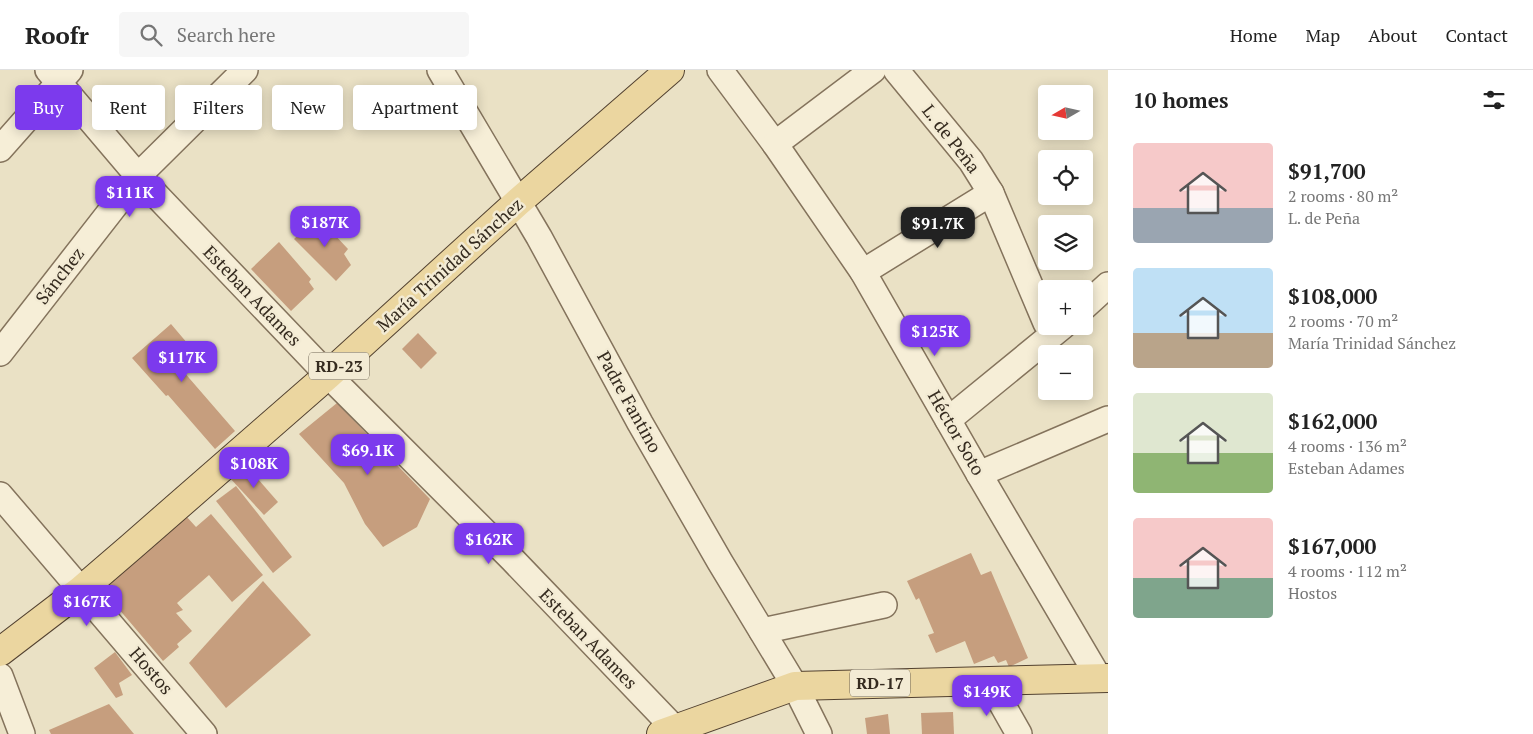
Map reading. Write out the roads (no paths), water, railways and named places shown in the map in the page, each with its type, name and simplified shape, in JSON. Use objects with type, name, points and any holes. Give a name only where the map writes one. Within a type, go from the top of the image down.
[{"type":"main road","name":"María Trinidad Sánchez","points":[[0,652],[81,590],[328,375],[518,202],[670,70]]},
{"type":"main road","name":"RD-17","points":[[668,731],[795,686],[1103,678]]},
{"type":"street","name":"Sánchez","points":[[0,353],[138,176],[245,70]]},
{"type":"street","name":"Padre Fantino","points":[[440,70],[539,237],[640,423],[720,562],[795,686],[819,734]]},
{"type":"street","name":"Héctor Soto","points":[[720,70],[775,144],[863,272],[979,474],[1103,678]]},
{"type":"street","points":[[775,144],[873,70]]},
{"type":"street","name":"L. de Peña","points":[[896,70],[971,160],[991,193],[1038,297]]},
{"type":"street","name":"Esteban Adames","points":[[59,74],[138,176],[328,375],[512,559],[668,731]]},
{"type":"street","points":[[0,149],[59,74]]},
{"type":"street","points":[[863,272],[991,193]]},
{"type":"street","points":[[1093,299],[1108,285]]},
{"type":"street","points":[[948,420],[1044,335]]},
{"type":"street","points":[[979,474],[1108,419]]},
{"type":"street","name":"Hostos","points":[[0,495],[204,734]]},
{"type":"street","points":[[762,631],[884,605]]},
{"type":"street","points":[[0,676],[22,734]]},
{"type":"street","points":[[988,681],[1019,734]]}]
